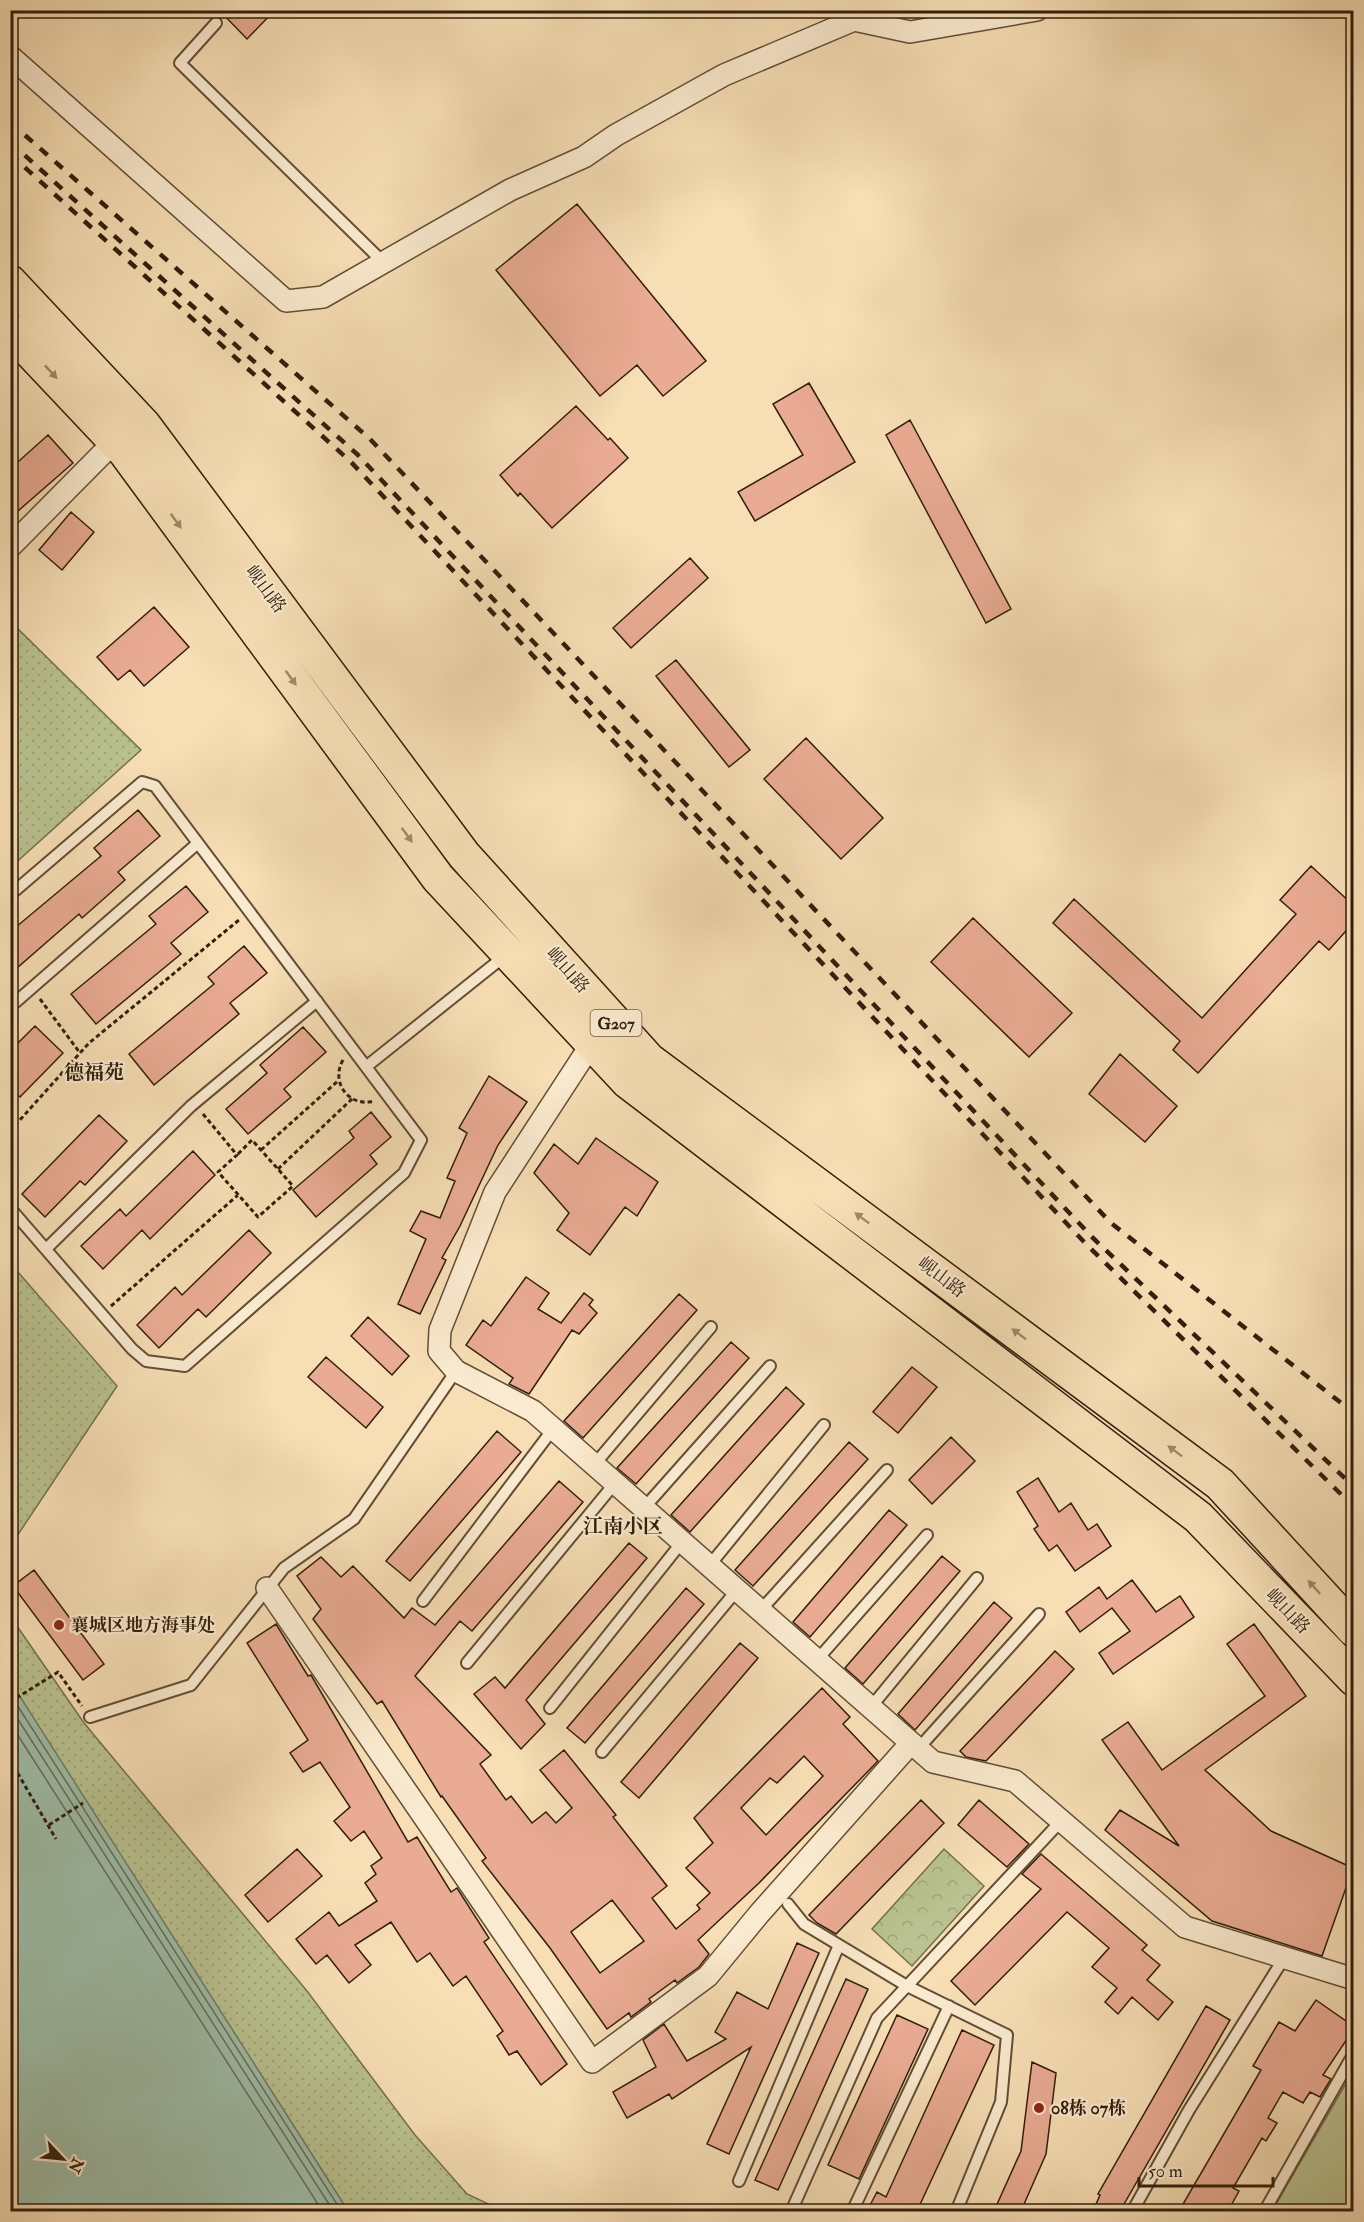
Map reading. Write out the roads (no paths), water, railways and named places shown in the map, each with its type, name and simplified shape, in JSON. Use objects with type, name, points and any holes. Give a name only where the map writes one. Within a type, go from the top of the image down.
[{"type":"highway","name":"岘山路","points":[[10,282],[144,425],[464,855],[603,1032],[628,1082],[1198,1517],[1353,1679]]},
{"type":"highway","name":"岘山路","points":[[10,330],[125,452],[438,878],[508,953],[603,1032],[649,1060],[1220,1484],[1353,1630]]},
{"type":"street","points":[[10,56],[286,301],[323,297],[510,190],[584,157],[615,135],[724,75],[853,15],[910,32],[1037,10]]},
{"type":"street","points":[[10,547],[115,441]]},
{"type":"street","points":[[603,1032],[495,1192],[440,1329],[439,1351],[456,1371],[533,1411],[933,1762],[1015,1781],[1185,1927],[1353,1979]]},
{"type":"street","points":[[267,1588],[592,2061],[708,1977],[759,1914],[915,1746]]},
{"type":"lane","points":[[216,23],[180,63],[383,262]]},
{"type":"lane","points":[[10,895],[142,782],[155,786],[367,1066],[420,1140],[404,1173],[185,1366],[146,1361],[132,1349],[10,1208]]},
{"type":"lane","points":[[10,1007],[198,843]]},
{"type":"lane","points":[[367,1066],[508,953]]},
{"type":"lane","points":[[46,1250],[195,1103],[317,1001]]},
{"type":"lane","points":[[594,1465],[711,1327]]},
{"type":"lane","points":[[644,1508],[770,1366]]},
{"type":"lane","points":[[90,1717],[191,1685],[284,1568],[354,1519],[456,1371]]},
{"type":"lane","points":[[710,1566],[824,1425]]},
{"type":"lane","points":[[423,1601],[553,1429]]},
{"type":"lane","points":[[760,1611],[887,1470]]},
{"type":"lane","points":[[467,1663],[615,1483]]},
{"type":"lane","points":[[817,1660],[927,1535]]},
{"type":"lane","points":[[550,1708],[682,1542]]},
{"type":"lane","points":[[871,1707],[977,1578]]},
{"type":"lane","points":[[602,1752],[737,1590]]},
{"type":"lane","points":[[915,1746],[1039,1614]]},
{"type":"lane","points":[[794,2205],[877,2018],[1061,1821]]},
{"type":"lane","points":[[788,1904],[804,1924],[838,1945],[907,1986],[1007,2035],[1001,2102],[956,2211]]},
{"type":"lane","points":[[739,2181],[838,1945]]},
{"type":"lane","points":[[1132,2211],[1189,2110],[1284,1958]]},
{"type":"lane","points":[[852,2211],[949,2006]]},
{"type":"lane","points":[[1264,2211],[1353,2053]]},
{"type":"water","points":[[11,1684],[19,1695],[348,2211],[11,2211]]},
{"type":"railway","points":[[10,122],[370,439],[1111,1223],[1354,1413]]},
{"type":"railway","points":[[10,142],[358,455],[1092,1237],[1354,1487]]},
{"type":"railway","points":[[10,154],[351,462],[1085,1243],[1354,1507]]},
{"type":"place","name":"襄城区地方海事处","points":[[59,1625]]},
{"type":"place","name":"08栋 07栋","points":[[1039,2108]]},
{"type":"district","name":"德福苑","points":[[94,1072]]},
{"type":"district","name":"江南小区","points":[[623,1526]]}]
